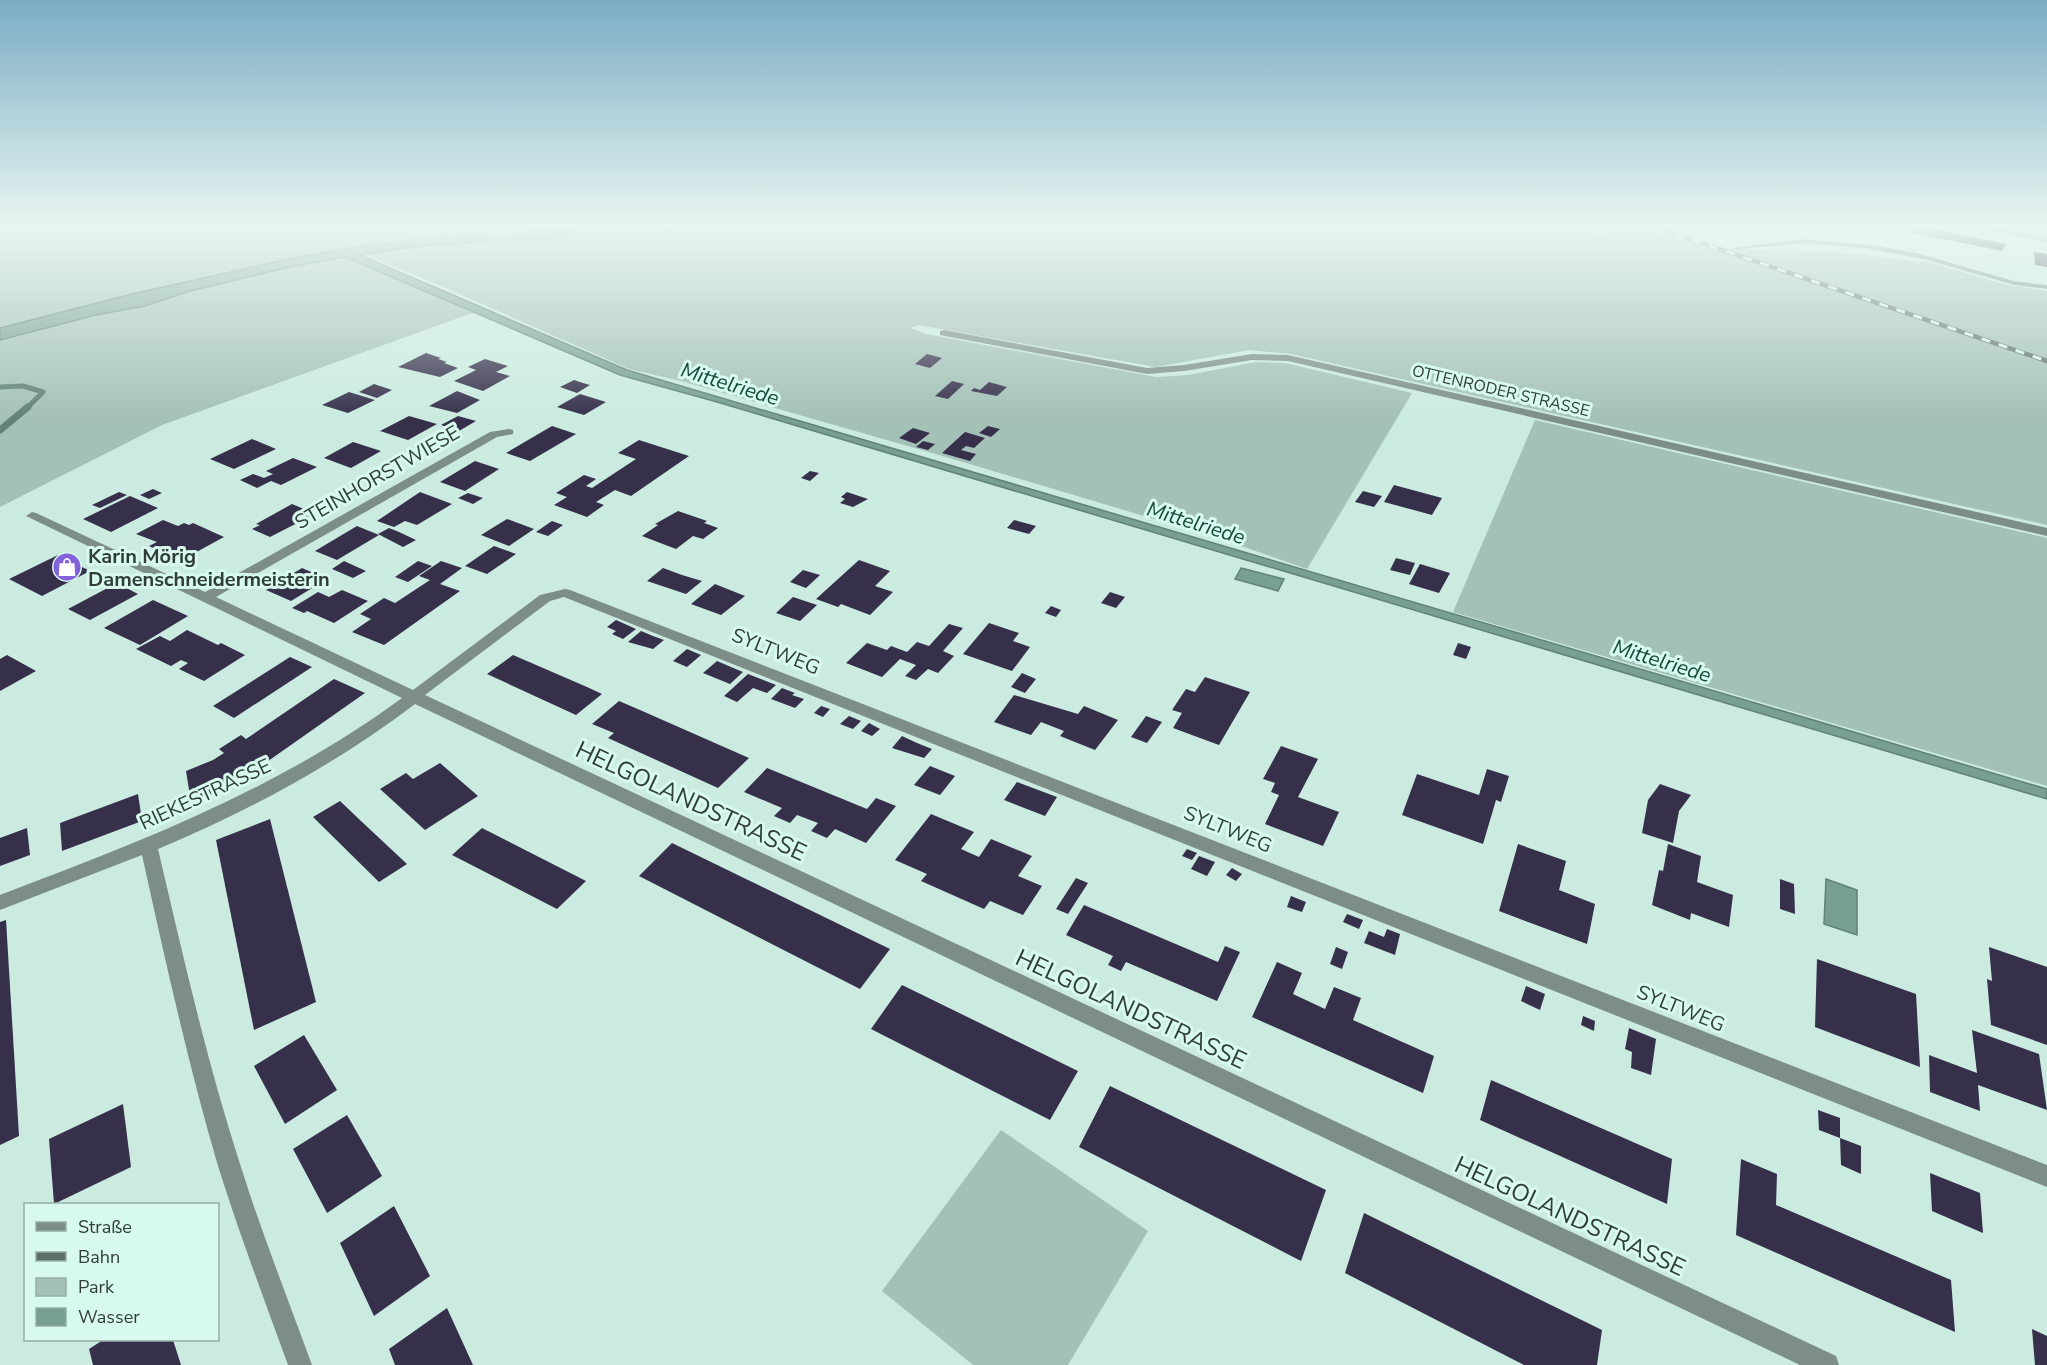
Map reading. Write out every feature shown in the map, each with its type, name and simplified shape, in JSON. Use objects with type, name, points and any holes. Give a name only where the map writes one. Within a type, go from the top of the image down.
[{"type":"street","name":"OTTENRODER STRASSE","points":[[944,333],[1147,371],[1175,370],[1252,357],[1288,358],[2047,532]]},
{"type":"street","name":"STEINHORSTWIESE","points":[[205,598],[494,434],[509,432]]},
{"type":"street","points":[[32,516],[414,696]]},
{"type":"street","name":"SYLTWEG","points":[[414,696],[545,598],[566,592],[2047,1176]]},
{"type":"street","name":"RIEKESTRASSE","points":[[0,903],[149,847],[282,784],[355,739],[414,696]]},
{"type":"street","name":"HELGOLANDSTRASSE","points":[[414,696],[715,841],[1827,1365]]},
{"type":"street","points":[[149,847],[199,1062],[221,1140],[300,1365]]},
{"type":"green space","points":[[0,292],[142,292],[132,294],[0,328]]},
{"type":"green space","points":[[188,292],[427,292],[475,312],[162,425],[0,507],[0,340],[96,315],[145,306]]},
{"type":"green space","points":[[454,292],[2047,292],[2047,525],[1291,354],[1249,350],[1156,367],[918,325],[911,328],[926,334],[1156,377],[1188,375],[1256,362],[1285,363],[1412,393],[1307,569],[1221,539],[953,459],[681,381],[629,369]]},
{"type":"green space","points":[[1535,420],[2047,538],[2047,786],[1453,612]]},
{"type":"green space","points":[[1001,1130],[1148,1231],[1068,1365],[973,1365],[882,1291]]},
{"type":"water","points":[[142,292],[188,292],[145,306],[96,315],[0,340],[0,328]]},
{"type":"water","points":[[426,292],[445,292],[627,370],[2047,789],[2047,799],[717,402],[620,375]]},
{"type":"water","points":[[1241,568],[1284,579],[1278,591],[1235,579]]},
{"type":"water","points":[[1826,879],[1857,890],[1857,935],[1824,924]]},
{"type":"building","points":[[426,353],[441,358],[438,359],[458,368],[440,377],[398,367]]},
{"type":"building","points":[[927,354],[942,358],[930,368],[915,364]]},
{"type":"building","points":[[485,359],[508,366],[496,372],[510,376],[483,391],[454,381],[476,370],[468,367]]},
{"type":"building","points":[[574,380],[590,385],[577,393],[560,387]]},
{"type":"building","points":[[952,381],[964,384],[948,399],[935,396]]},
{"type":"building","points":[[989,382],[1007,387],[997,396],[971,391],[974,388],[980,390]]},
{"type":"building","points":[[374,384],[392,390],[377,398],[359,392]]},
{"type":"building","points":[[457,391],[480,400],[457,413],[429,406]]},
{"type":"building","points":[[349,392],[375,400],[348,413],[322,405]]},
{"type":"building","points":[[580,394],[606,402],[584,415],[557,407]]},
{"type":"building","points":[[409,416],[437,424],[408,440],[380,431]]},
{"type":"building","points":[[458,416],[476,421],[459,431],[441,425]]},
{"type":"building","points":[[552,426],[576,434],[530,461],[506,453]]},
{"type":"building","points":[[988,426],[1000,429],[991,437],[979,433]]},
{"type":"building","points":[[913,428],[930,433],[916,444],[899,438]]},
{"type":"building","points":[[965,432],[985,438],[974,448],[966,446],[961,450],[976,454],[970,461],[942,453]]},
{"type":"building","points":[[252,439],[276,449],[234,469],[210,459]]},
{"type":"building","points":[[639,440],[689,456],[631,496],[615,490],[596,502],[604,505],[587,517],[554,505],[567,497],[556,493],[584,475],[596,479],[586,486],[592,488],[636,459],[618,453]]},
{"type":"building","points":[[923,441],[935,444],[928,450],[916,447]]},
{"type":"building","points":[[353,442],[381,451],[351,468],[324,458]]},
{"type":"building","points":[[293,458],[317,467],[281,485],[271,481],[257,488],[240,480],[253,474],[264,478],[273,474],[266,471]]},
{"type":"building","points":[[475,461],[499,469],[465,491],[440,482]]},
{"type":"building","points":[[810,471],[819,473],[810,481],[801,478]]},
{"type":"building","points":[[1394,485],[1442,498],[1432,515],[1384,502]]},
{"type":"building","points":[[153,489],[162,493],[149,499],[140,495]]},
{"type":"building","points":[[1363,491],[1382,496],[1374,507],[1355,502]]},
{"type":"building","points":[[119,492],[127,495],[100,508],[92,505]]},
{"type":"building","points":[[420,492],[452,504],[417,525],[405,521],[394,527],[377,521]]},
{"type":"building","points":[[847,492],[868,499],[853,507],[840,503],[845,499],[841,497]]},
{"type":"building","points":[[468,493],[483,498],[473,504],[458,498]]},
{"type":"building","points":[[130,496],[158,508],[111,532],[83,519]]},
{"type":"building","points":[[292,504],[304,509],[298,512],[309,517],[270,537],[252,529],[260,525],[256,524]]},
{"type":"building","points":[[678,511],[707,521],[704,523],[718,528],[703,539],[693,536],[676,549],[642,536],[658,525],[655,524]]},
{"type":"building","points":[[507,519],[534,529],[509,546],[481,535]]},
{"type":"building","points":[[163,520],[178,526],[193,523],[224,537],[180,561],[149,546],[157,542],[136,534]]},
{"type":"building","points":[[1014,520],[1036,526],[1029,534],[1007,528]]},
{"type":"building","points":[[552,521],[563,525],[548,536],[536,532]]},
{"type":"building","points":[[357,526],[379,535],[337,560],[315,551]]},
{"type":"building","points":[[389,528],[416,540],[403,547],[378,534]]},
{"type":"building","points":[[494,546],[516,554],[487,574],[465,566]]},
{"type":"building","points":[[58,555],[90,571],[42,596],[9,579]]},
{"type":"building","points":[[1396,558],[1415,563],[1410,575],[1390,570]]},
{"type":"building","points":[[859,560],[890,571],[875,586],[893,592],[870,615],[841,604],[838,607],[816,599]]},
{"type":"building","points":[[344,561],[366,571],[353,578],[332,569]]},
{"type":"building","points":[[418,561],[432,566],[408,582],[395,577]]},
{"type":"building","points":[[441,561],[462,568],[440,584],[460,591],[384,645],[352,632],[371,619],[360,614],[384,598],[395,603],[430,580],[419,576]]},
{"type":"building","points":[[1420,564],[1450,573],[1439,593],[1409,584]]},
{"type":"building","points":[[302,568],[327,579],[291,601],[266,590]]},
{"type":"building","points":[[663,568],[702,581],[686,594],[647,581]]},
{"type":"building","points":[[803,570],[820,575],[806,588],[790,582]]},
{"type":"building","points":[[117,583],[138,594],[90,620],[68,609]]},
{"type":"building","points":[[715,584],[745,596],[721,615],[691,604]]},
{"type":"building","points":[[342,590],[368,601],[334,623],[307,611],[304,613],[292,608],[318,592],[329,597]]},
{"type":"building","points":[[1110,592],[1125,597],[1116,608],[1101,603]]},
{"type":"building","points":[[793,597],[817,605],[800,621],[776,613]]},
{"type":"building","points":[[153,600],[188,616],[140,645],[104,628]]},
{"type":"building","points":[[1051,606],[1061,610],[1056,617],[1045,613]]},
{"type":"building","points":[[616,620],[636,629],[623,639],[612,634],[616,631],[607,627]]},
{"type":"building","points":[[989,623],[1019,633],[1013,641],[1030,647],[1012,671],[963,654]]},
{"type":"building","points":[[949,624],[963,628],[943,651],[954,656],[938,673],[928,669],[916,680],[905,676],[916,665],[900,659],[882,677],[846,663],[867,643],[887,650],[891,646],[907,652],[917,642],[929,646]]},
{"type":"building","points":[[187,630],[245,655],[204,681],[179,669],[188,663],[181,660],[171,666],[136,649],[160,636],[170,641]]},
{"type":"building","points":[[641,631],[664,640],[653,649],[628,642]]},
{"type":"building","points":[[1458,643],[1471,647],[1466,659],[1453,655]]},
{"type":"building","points":[[687,649],[701,655],[687,667],[673,661]]},
{"type":"building","points":[[7,655],[36,671],[0,691],[0,659]]},
{"type":"building","points":[[513,655],[602,694],[576,715],[487,674]]},
{"type":"building","points":[[290,657],[312,667],[234,718],[213,706]]},
{"type":"building","points":[[717,661],[743,672],[730,684],[703,673]]},
{"type":"building","points":[[1022,673],[1036,679],[1025,693],[1011,687]]},
{"type":"building","points":[[748,674],[776,685],[767,693],[753,688],[737,702],[724,696]]},
{"type":"building","points":[[1205,677],[1250,692],[1219,745],[1173,728],[1182,713],[1172,710],[1186,689],[1195,692]]},
{"type":"building","points":[[334,679],[365,693],[234,785],[191,802],[186,771],[213,760],[224,753],[219,749],[241,735],[246,739]]},
{"type":"building","points":[[782,688],[804,699],[795,708],[771,699]]},
{"type":"building","points":[[1014,695],[1078,714],[1084,706],[1118,720],[1095,750],[1060,736],[1064,731],[1041,722],[1031,735],[994,722]]},
{"type":"building","points":[[619,701],[749,758],[718,788],[608,738],[614,733],[592,724]]},
{"type":"building","points":[[821,706],[830,709],[823,717],[814,713]]},
{"type":"building","points":[[849,716],[861,721],[853,729],[840,724]]},
{"type":"building","points":[[1146,716],[1162,722],[1147,743],[1131,737]]},
{"type":"building","points":[[869,723],[880,729],[872,736],[861,731]]},
{"type":"building","points":[[902,736],[932,749],[924,758],[892,748]]},
{"type":"building","points":[[1281,746],[1318,759],[1298,797],[1339,812],[1323,846],[1265,824],[1279,795],[1271,792],[1275,783],[1263,779]]},
{"type":"building","points":[[440,763],[478,796],[425,830],[380,789],[406,773],[413,779]]},
{"type":"building","points":[[930,766],[955,776],[940,795],[914,785]]},
{"type":"building","points":[[767,768],[867,809],[876,798],[896,806],[866,843],[835,829],[827,838],[811,831],[818,823],[797,815],[790,823],[774,816],[782,808],[744,792]]},
{"type":"building","points":[[1487,769],[1509,776],[1501,802],[1496,800],[1483,844],[1402,815],[1417,774],[1479,795]]},
{"type":"building","points":[[1017,782],[1057,797],[1045,816],[1004,800]]},
{"type":"building","points":[[1660,784],[1691,795],[1679,811],[1673,843],[1642,833],[1648,800]]},
{"type":"building","points":[[138,794],[142,821],[62,851],[60,823]]},
{"type":"building","points":[[340,801],[407,864],[379,882],[313,817]]},
{"type":"building","points":[[931,814],[974,832],[961,849],[979,857],[991,839],[1032,856],[1018,876],[1042,886],[1023,915],[990,901],[984,909],[921,881],[927,874],[895,860]]},
{"type":"building","points":[[270,819],[316,1002],[254,1030],[216,840]]},
{"type":"building","points":[[27,828],[30,855],[0,866],[0,838]]},
{"type":"building","points":[[482,828],[586,881],[557,909],[452,855]]},
{"type":"building","points":[[672,843],[890,949],[860,989],[639,876]]},
{"type":"building","points":[[1518,844],[1566,861],[1559,890],[1595,904],[1587,944],[1499,911]]},
{"type":"building","points":[[1668,844],[1701,856],[1697,882],[1733,895],[1729,927],[1691,913],[1690,920],[1652,905],[1659,870],[1663,871]]},
{"type":"building","points":[[1187,849],[1197,853],[1192,860],[1182,856]]},
{"type":"building","points":[[1199,856],[1215,862],[1207,876],[1191,869]]},
{"type":"building","points":[[1232,868],[1242,874],[1236,881],[1226,875]]},
{"type":"building","points":[[1076,878],[1088,883],[1068,914],[1056,909]]},
{"type":"building","points":[[1780,879],[1794,884],[1795,914],[1780,909]]},
{"type":"building","points":[[1291,896],[1306,902],[1302,912],[1287,907]]},
{"type":"building","points":[[1084,905],[1218,962],[1225,946],[1240,952],[1217,1001],[1126,962],[1121,971],[1108,965],[1113,956],[1066,935]]},
{"type":"building","points":[[1347,914],[1363,920],[1359,929],[1343,922]]},
{"type":"building","points":[[6,920],[19,1136],[0,1145],[0,922]]},
{"type":"building","points":[[1387,929],[1400,934],[1395,955],[1364,943],[1369,931],[1384,937]]},
{"type":"building","points":[[1336,947],[1348,952],[1342,969],[1330,964]]},
{"type":"building","points":[[1989,947],[2047,967],[2047,1045],[1991,1025],[1987,979],[1992,981]]},
{"type":"building","points":[[1817,959],[1916,994],[1920,1067],[1815,1027]]},
{"type":"building","points":[[1277,962],[1302,973],[1293,994],[1325,1009],[1334,987],[1361,998],[1353,1020],[1434,1056],[1423,1093],[1252,1017]]},
{"type":"building","points":[[902,985],[1078,1071],[1050,1120],[871,1029]]},
{"type":"building","points":[[1526,986],[1545,994],[1540,1010],[1521,1001]]},
{"type":"building","points":[[1583,1016],[1595,1021],[1594,1031],[1581,1025]]},
{"type":"building","points":[[1629,1028],[1656,1039],[1651,1075],[1631,1068],[1632,1052],[1625,1049]]},
{"type":"building","points":[[1972,1030],[2039,1054],[2047,1110],[1978,1085],[1980,1111],[1930,1092],[1929,1055],[1977,1073]]},
{"type":"building","points":[[304,1035],[337,1090],[285,1124],[254,1066]]},
{"type":"building","points":[[1491,1080],[1672,1159],[1667,1204],[1480,1120]]},
{"type":"building","points":[[1110,1086],[1326,1190],[1301,1261],[1079,1147]]},
{"type":"building","points":[[123,1104],[131,1167],[54,1203],[49,1139]]},
{"type":"building","points":[[1818,1110],[1840,1118],[1840,1138],[1819,1130]]},
{"type":"building","points":[[347,1115],[382,1176],[327,1213],[293,1149]]},
{"type":"building","points":[[1840,1138],[1861,1146],[1861,1174],[1841,1165]]},
{"type":"building","points":[[1741,1159],[1777,1174],[1776,1205],[1951,1280],[1955,1332],[1736,1235]]},
{"type":"building","points":[[1930,1173],[1980,1193],[1983,1233],[1932,1211]]},
{"type":"building","points":[[394,1206],[430,1276],[374,1316],[340,1243]]},
{"type":"building","points":[[1364,1213],[1602,1330],[1597,1365],[1524,1365],[1345,1273]]},
{"type":"building","points":[[447,1308],[473,1365],[395,1365],[389,1349]]},
{"type":"building","points":[[2032,1329],[2047,1336],[2047,1365],[2035,1365]]},
{"type":"building","points":[[101,1341],[173,1341],[181,1365],[93,1365],[89,1349]]},
{"type":"waterway","points":[[0,387],[23,386],[43,392],[28,407]]},
{"type":"waterway","points":[[0,430],[28,407]]},
{"type":"railway","points":[[1844,292],[2047,361]]},
{"type":"place","name":"Karin Mörig Damenschneidermeisterin","points":[[67,567]]},
{"type":"water label","name":"Mittelriede","points":[[730,384]]},
{"type":"water label","name":"Mittelriede","points":[[1196,523]]},
{"type":"water label","name":"Mittelriede","points":[[1662,661]]}]
